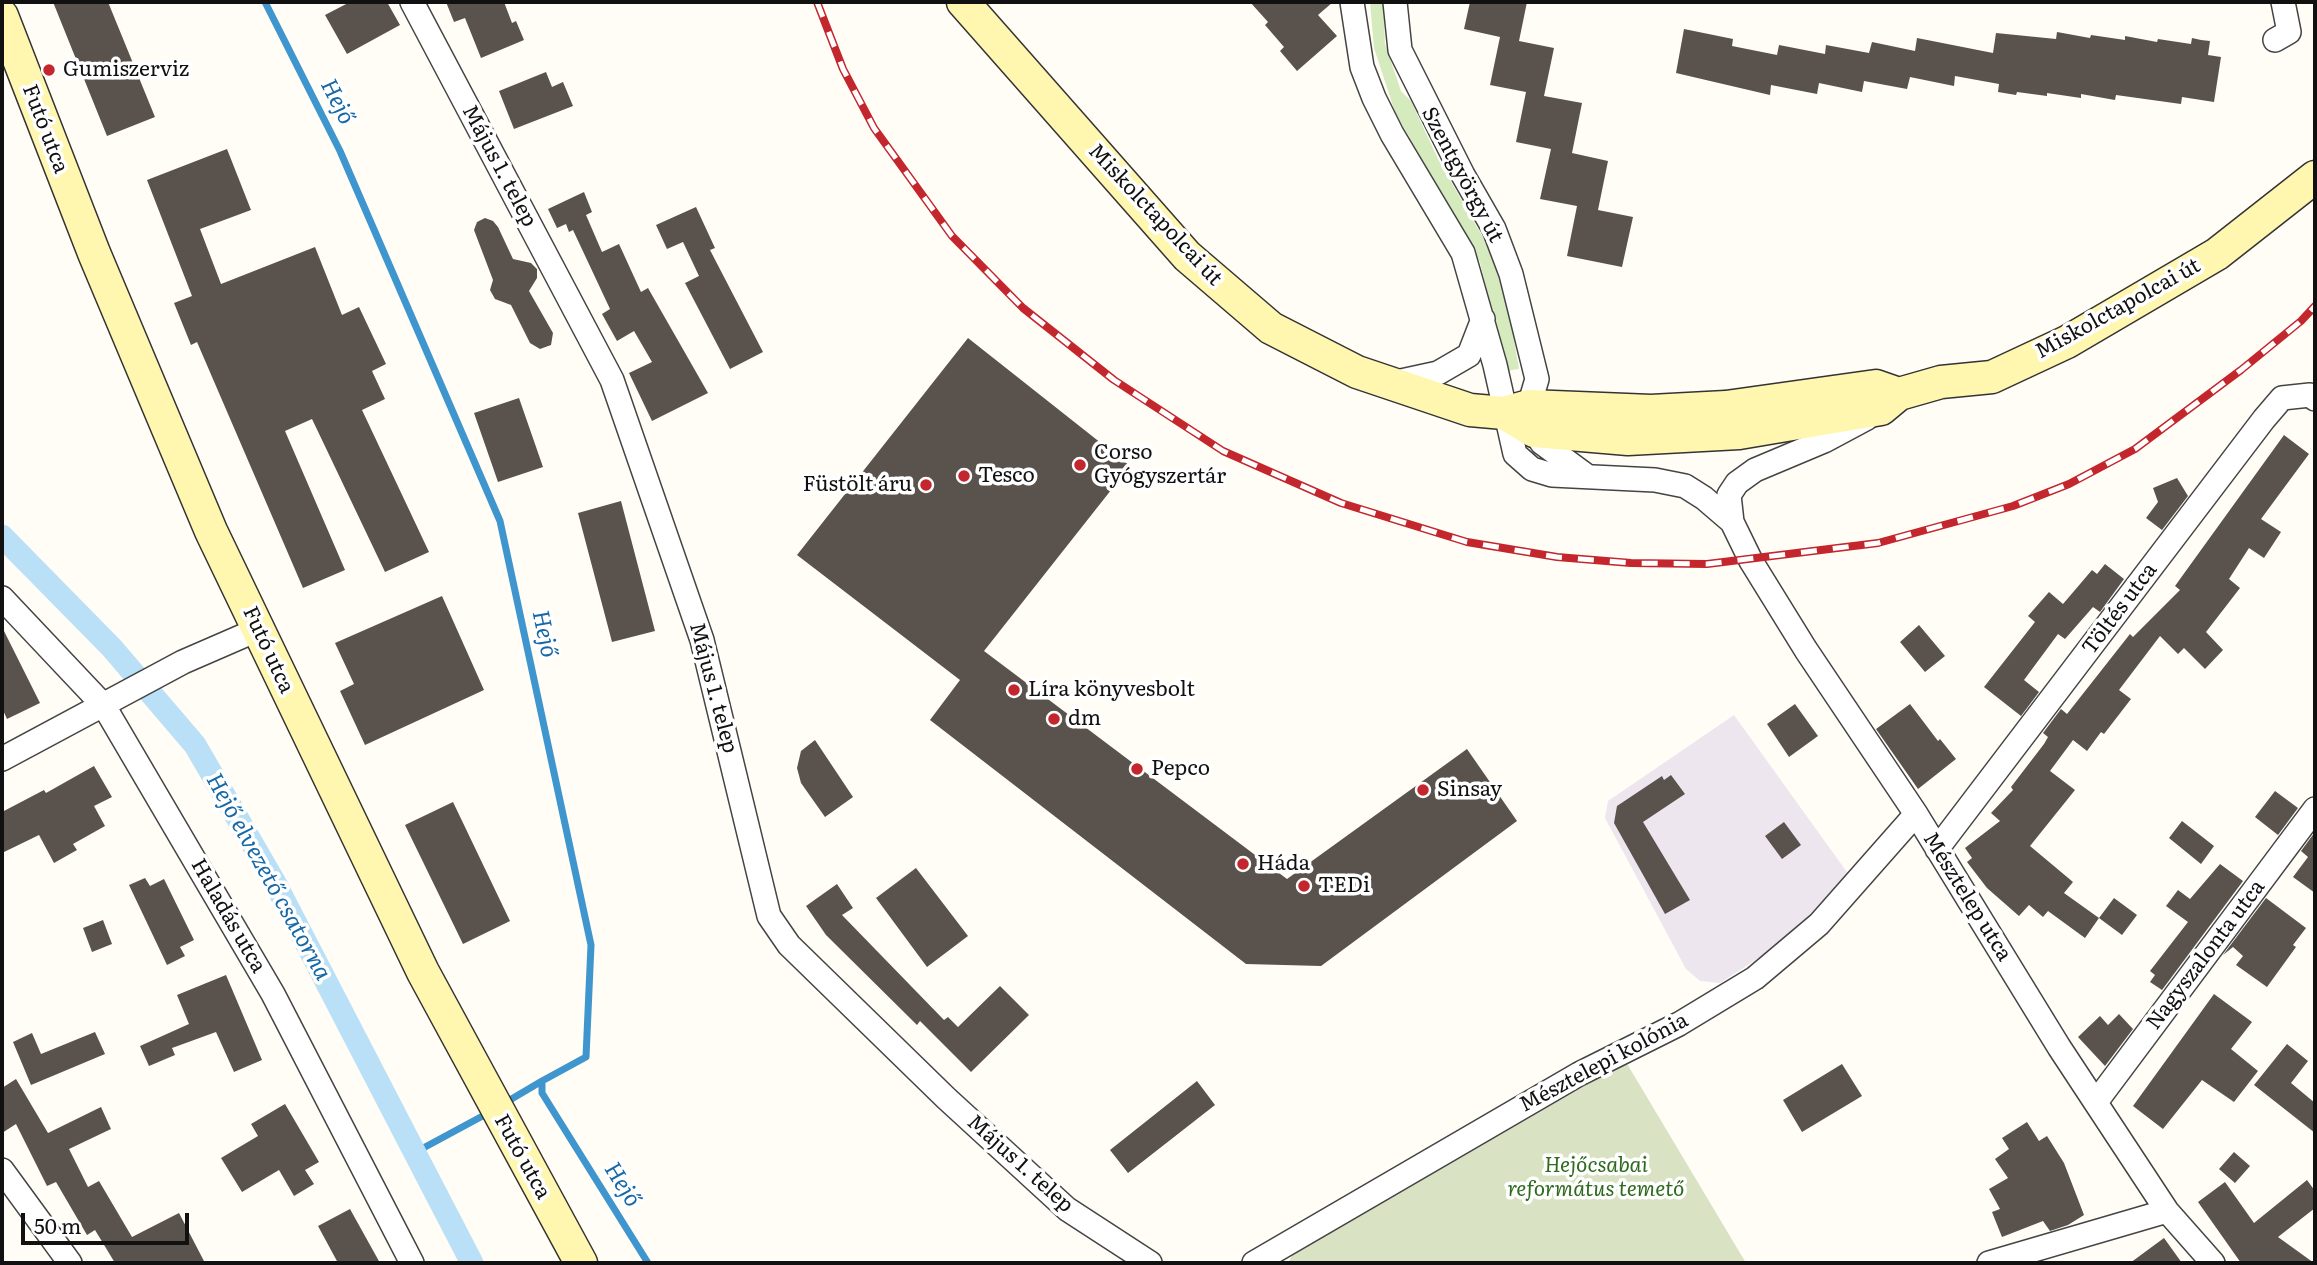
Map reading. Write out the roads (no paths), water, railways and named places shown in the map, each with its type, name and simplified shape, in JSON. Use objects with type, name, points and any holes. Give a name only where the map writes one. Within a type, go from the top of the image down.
[{"type":"street","name":"Május 1. telep","points":[[412,2],[612,380],[702,640],[769,916],[789,945],[946,1098],[1067,1209],[1150,1263]]},
{"type":"street","name":"Miskolctapolcai út","points":[[963,2],[1187,256],[1228,294],[1271,328],[1357,372],[1470,410],[1526,407],[1585,410],[1726,407],[1876,386],[1890,401]]},
{"type":"street","name":"Szentgyörgy út","points":[[1352,2],[1354,29],[1366,77],[1392,134],[1463,253],[1483,319],[1526,407]]},
{"type":"street","name":"Szentgyörgy út","points":[[1395,2],[1400,50],[1494,229],[1511,274],[1526,407]]},
{"type":"street","points":[[2275,40],[2289,32],[2283,2]]},
{"type":"street","name":"Futó utca","points":[[2,16],[94,253],[211,531],[400,926],[494,1107],[581,1263]]},
{"type":"street","name":"Miskolctapolcai út","points":[[1526,407],[1629,439],[1677,439],[1751,432],[1890,401],[1941,382],[1992,377],[2067,342],[2217,254],[2315,177]]},
{"type":"street","points":[[1392,383],[1438,373],[1469,355],[1483,319]]},
{"type":"street","name":"Töltés utca","points":[[1937,849],[2264,419],[2282,398],[2311,395],[2315,399]]},
{"type":"street","name":"Mésztelep utca","points":[[1890,401],[1824,441],[1755,470],[1737,483],[1729,495],[1732,522],[1751,561],[1801,641],[1916,814],[2096,1102],[2167,1211],[2213,1263]]},
{"type":"street","points":[[1526,407],[1542,443],[1587,476]]},
{"type":"street","name":"Mésztelep utca","points":[[1526,407],[1515,454],[1532,469],[1552,475],[1654,480],[1685,486],[1732,522]]},
{"type":"street","name":"Haladás utca","points":[[2,598],[112,701],[273,994],[412,1263]]},
{"type":"street","points":[[2,758],[158,676],[259,629]]},
{"type":"street","name":"Nagyszalonta utca","points":[[2096,1102],[2315,808]]},
{"type":"street","name":"Mésztelepi kolónia","points":[[1254,1263],[1579,1074],[1679,1024],[1755,978],[1819,924],[1916,814]]},
{"type":"street","points":[[2,1170],[70,1263]]},
{"type":"street","points":[[1989,1263],[2167,1211]]},
{"type":"waterway","name":"Hejő","points":[[265,2],[340,151],[500,521],[591,945],[586,1057],[542,1081],[542,1093],[648,1263]]},
{"type":"waterway","name":"Hejő elvezető csatorna","points":[[2,536],[112,648],[195,745],[275,883],[472,1263]]},
{"type":"waterway","points":[[503,1104],[542,1081]]},
{"type":"waterway","points":[[414,1153],[490,1112]]},
{"type":"railway","points":[[817,2],[843,69],[874,128],[952,236],[1023,308],[1114,380],[1223,451],[1341,503],[1467,542],[1557,557],[1631,563],[1707,564],[1878,543],[2013,506],[2069,484],[2135,449],[2241,370],[2301,321],[2315,306]]},
{"type":"place","name":"Gumiszerviz","points":[[49,70]]},
{"type":"place","name":"Corso Gyógyszertár","points":[[1080,465]]},
{"type":"place","name":"Tesco","points":[[964,476]]},
{"type":"place","name":"Füstölt áru","points":[[926,485]]},
{"type":"place","name":"Líra könyvesbolt","points":[[1014,690]]},
{"type":"place","name":"dm","points":[[1054,719]]},
{"type":"place","name":"Pepco","points":[[1137,769]]},
{"type":"place","name":"Sinsay","points":[[1423,790]]},
{"type":"place","name":"Háda","points":[[1243,864]]},
{"type":"place","name":"TEDi","points":[[1304,886]]},
{"type":"park label","name":"Hejőcsabai református temető","points":[[1596,1178]]}]
